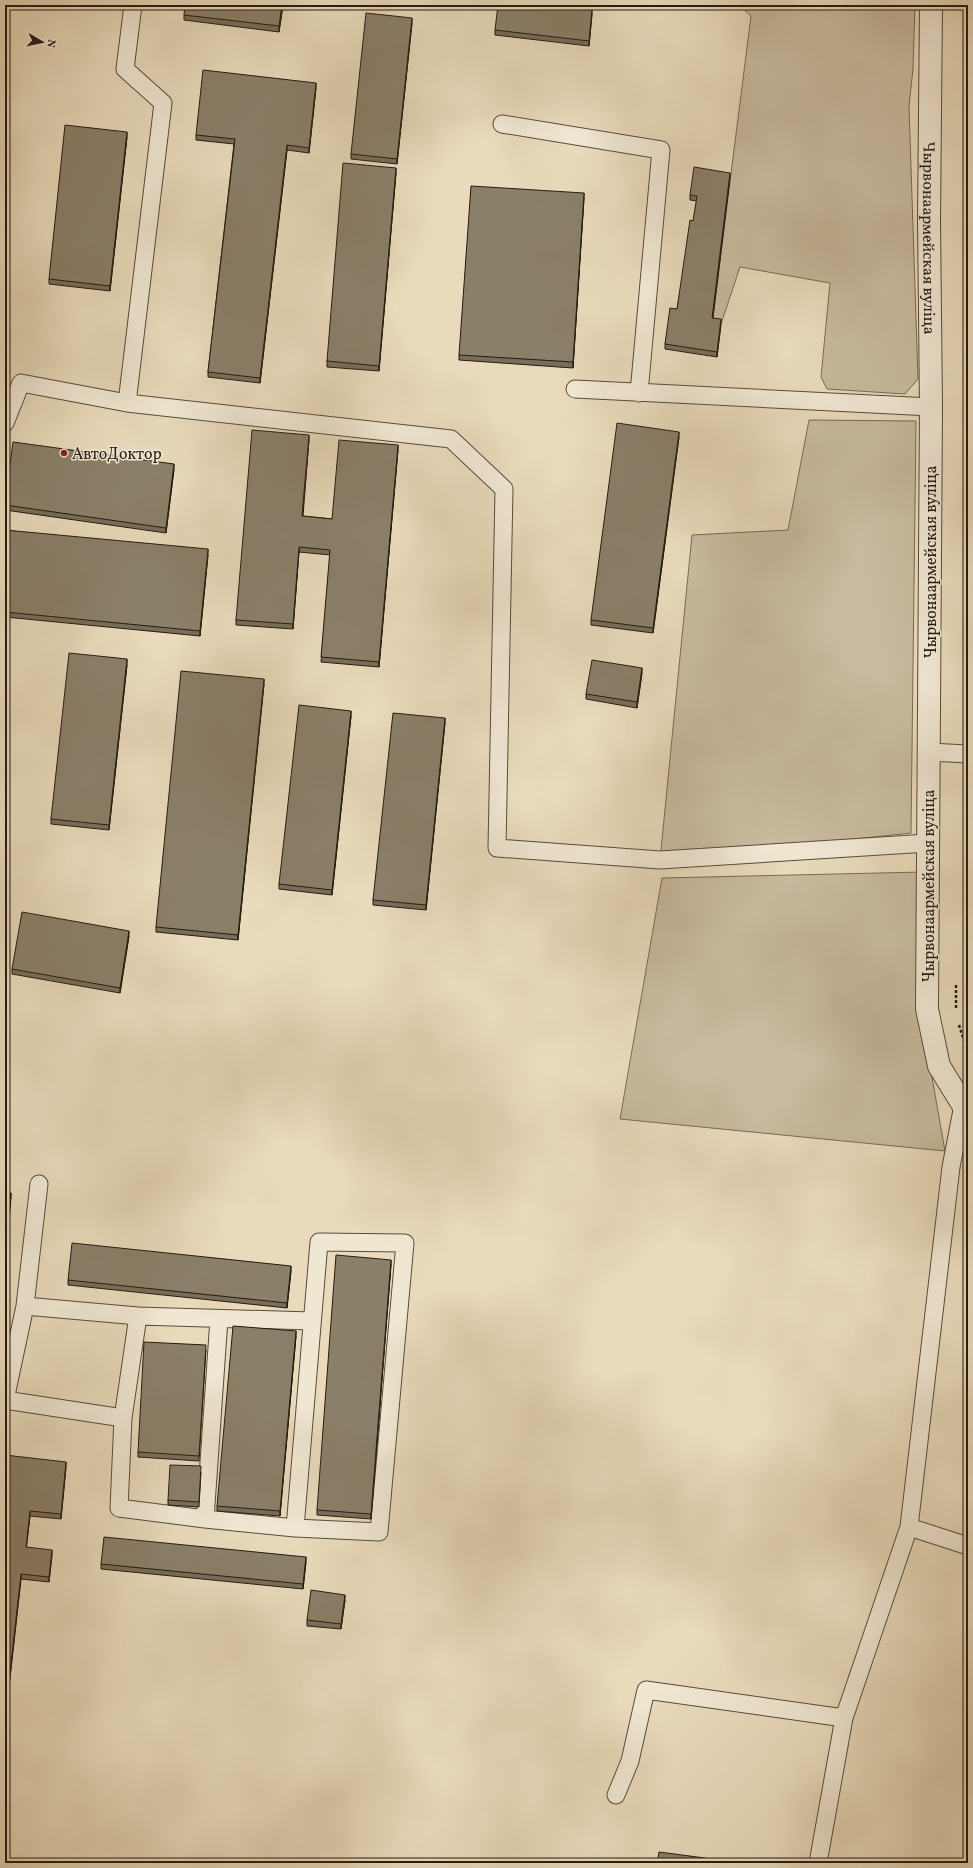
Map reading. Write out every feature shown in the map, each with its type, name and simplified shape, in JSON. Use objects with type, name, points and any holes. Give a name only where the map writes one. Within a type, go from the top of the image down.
[{"type":"street","name":"Чырвонаармейская вуліца","points":[[931,5],[929,221],[931,407],[930,752],[927,1009],[939,1066],[966,1107]]},
{"type":"lane","points":[[127,403],[163,103],[126,69],[133,5]]},
{"type":"lane","points":[[502,124],[661,150],[638,393]]},
{"type":"lane","points":[[5,423],[21,383],[127,403],[451,439],[504,489],[497,848],[660,860],[928,843]]},
{"type":"lane","points":[[575,389],[931,407]]},
{"type":"lane","points":[[930,752],[968,754]]},
{"type":"lane","points":[[818,1863],[844,1718],[909,1527],[951,1167],[966,1107]]},
{"type":"lane","points":[[39,1184],[25,1306],[5,1400],[123,1418]]},
{"type":"lane","points":[[138,1316],[123,1418],[119,1508],[205,1519],[295,1528],[379,1532],[406,1243],[319,1242],[295,1528]]},
{"type":"lane","points":[[25,1306],[138,1316],[312,1321]]},
{"type":"lane","points":[[205,1519],[219,1319]]},
{"type":"lane","points":[[909,1527],[968,1546]]},
{"type":"lane","points":[[616,1795],[630,1760],[646,1690],[844,1718]]},
{"type":"shaded area","points":[[739,5],[915,5],[913,69],[909,106],[918,379],[905,394],[827,389],[821,377],[830,283],[740,267],[721,324],[712,323],[751,16]]},
{"type":"shaded area","points":[[809,420],[916,421],[911,833],[660,860],[692,535],[788,530]]},
{"type":"shaded area","points":[[923,872],[920,1009],[945,1151],[620,1119],[662,878]]},
{"type":"building","points":[[185,5],[282,5],[279,26],[184,15]]},
{"type":"building","points":[[498,5],[561,5],[592,9],[589,41],[495,30]]},
{"type":"building","points":[[366,13],[412,18],[397,159],[351,154]]},
{"type":"building","points":[[203,70],[316,83],[309,148],[287,145],[260,378],[208,372],[235,139],[196,135]]},
{"type":"building","points":[[65,125],[127,132],[110,286],[49,279]]},
{"type":"building","points":[[343,163],[396,168],[379,366],[327,361]]},
{"type":"building","points":[[694,167],[730,173],[712,318],[721,319],[717,352],[665,344],[670,308],[677,309],[690,220],[693,221],[697,196],[690,195]]},
{"type":"building","points":[[471,186],[584,193],[573,362],[459,355]]},
{"type":"building","points":[[617,423],[679,432],[653,628],[591,620]]},
{"type":"building","points":[[252,430],[309,435],[302,516],[332,519],[339,440],[398,445],[379,662],[321,657],[330,550],[299,547],[293,624],[236,620]]},
{"type":"building","points":[[13,442],[174,464],[166,528],[5,505]]},
{"type":"building","points":[[5,530],[208,549],[200,631],[5,612]]},
{"type":"building","points":[[69,653],[127,659],[109,825],[51,819]]},
{"type":"building","points":[[592,660],[642,668],[637,702],[586,694]]},
{"type":"building","points":[[181,671],[264,679],[238,935],[156,927]]},
{"type":"building","points":[[299,705],[351,711],[332,890],[279,884]]},
{"type":"building","points":[[393,713],[445,718],[426,905],[373,900]]},
{"type":"building","points":[[22,912],[129,931],[120,988],[12,969]]},
{"type":"building","points":[[5,1192],[11,1193],[5,1261]]},
{"type":"building","points":[[72,1243],[291,1266],[287,1303],[68,1280]]},
{"type":"building","points":[[336,1255],[391,1260],[371,1514],[317,1510]]},
{"type":"building","points":[[233,1326],[296,1331],[280,1511],[217,1506]]},
{"type":"building","points":[[144,1342],[206,1345],[199,1456],[138,1452]]},
{"type":"building","points":[[5,1455],[66,1462],[61,1514],[30,1511],[26,1547],[52,1550],[49,1577],[21,1574],[5,1717]]},
{"type":"building","points":[[170,1465],[201,1466],[199,1502],[168,1500]]},
{"type":"building","points":[[104,1537],[306,1557],[303,1584],[101,1564]]},
{"type":"building","points":[[311,1590],[345,1595],[341,1624],[307,1620]]},
{"type":"building","points":[[659,1852],[743,1863],[657,1863]]},
{"type":"place","name":"АвтоДоктор","points":[[64,453]]}]
